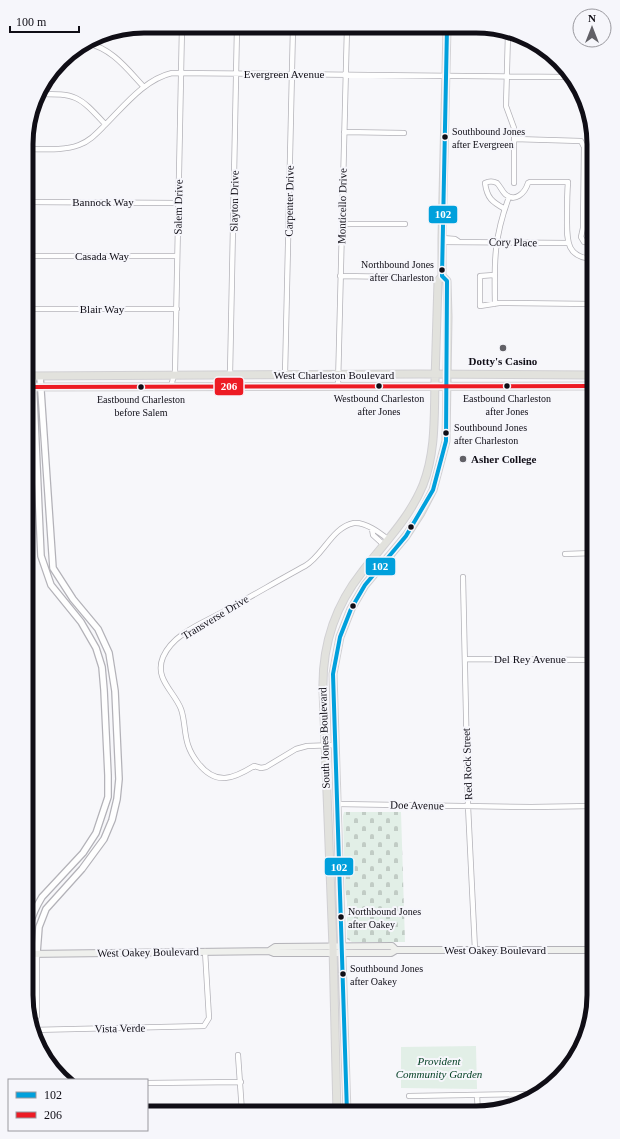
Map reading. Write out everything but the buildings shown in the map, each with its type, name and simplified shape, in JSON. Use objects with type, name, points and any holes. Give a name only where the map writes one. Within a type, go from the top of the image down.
[{"type":"main road","name":"South Jones Boulevard","points":[[337,1106],[333,950],[322,680],[325,653],[331,628],[342,604],[361,572],[405,519],[417,497],[429,465],[435,429],[438,281],[442,276],[447,33]]},
{"type":"main road","name":"South Jones Boulevard","points":[[347,1106],[333,680],[336,656],[343,628],[355,600],[365,585],[419,517],[435,483],[446,440],[447,281],[442,276]]},
{"type":"main road","name":"West Charleston Boulevard","points":[[33,376],[435,374],[587,375]]},
{"type":"main road","points":[[275,386],[283,380],[301,375]]},
{"type":"main road","name":"West Charleston Boulevard","points":[[33,387],[338,385],[587,386]]},
{"type":"main road","points":[[394,533],[394,549]]},
{"type":"main road","points":[[386,543],[388,557]]},
{"type":"main road","points":[[325,653],[336,656]]},
{"type":"main road","name":"West Oakey Boulevard","points":[[33,953],[269,951],[275,947],[391,953],[396,950],[587,950]]},
{"type":"main road","points":[[336,1095],[346,1096]]},
{"type":"street","name":"Salem Drive","points":[[171,386],[175,376],[182,33]]},
{"type":"street","name":"Slayton Drive","points":[[230,376],[238,33]]},
{"type":"street","name":"Carpenter Drive","points":[[285,375],[292,33]]},
{"type":"street","name":"Monticello Drive","points":[[338,385],[346,33]]},
{"type":"street","points":[[508,38],[506,106],[514,128],[514,183]]},
{"type":"street","points":[[94,45],[100,46],[109,52],[144,87]]},
{"type":"street","name":"Evergreen Avenue","points":[[33,149],[65,149],[79,145],[91,139],[144,87],[166,74],[292,73],[507,77],[563,75]]},
{"type":"street","points":[[45,94],[65,94],[75,96],[84,102],[105,124]]},
{"type":"street","points":[[344,132],[404,133]]},
{"type":"street","points":[[514,139],[581,141],[584,147],[581,237],[584,242],[587,242]]},
{"type":"street","points":[[504,210],[491,201],[486,193],[485,183],[489,181],[498,184],[502,191],[509,197],[519,196],[530,182],[568,182],[568,243],[576,254],[587,258]]},
{"type":"street","points":[[495,304],[494,275],[496,242],[509,197]]},
{"type":"street","name":"Bannock Way","points":[[33,202],[178,203]]},
{"type":"street","points":[[342,224],[404,224]]},
{"type":"street","name":"Cory Place","points":[[442,240],[455,239],[458,241],[568,243]]},
{"type":"street","name":"Casada Way","points":[[33,256],[177,256]]},
{"type":"street","points":[[494,275],[480,276],[480,306],[495,304],[587,304]]},
{"type":"street","points":[[340,276],[402,277]]},
{"type":"street","name":"Blair Way","points":[[33,309],[177,310]]},
{"type":"street","points":[[33,376],[41,556],[51,585],[81,622],[96,648],[102,667],[108,762],[108,797],[100,823],[83,853],[47,892],[36,907],[33,915]]},
{"type":"street","points":[[33,387],[50,527],[53,568],[72,599],[85,611],[98,629],[106,644],[111,663],[115,691],[118,763],[117,800],[109,828],[93,854],[46,909],[39,927],[37,953],[37,1016],[35,1019]]},
{"type":"street","name":"Transverse Drive","points":[[335,745],[307,746],[296,749],[266,767],[261,768],[254,766],[232,777],[220,779],[210,774],[200,766],[190,751],[181,710],[165,685],[162,677],[161,663],[169,647],[188,631],[314,560],[343,528],[359,523],[377,531],[386,543]]},
{"type":"street","points":[[40,527],[50,527]]},
{"type":"street","points":[[565,554],[587,553]]},
{"type":"street","name":"Red Rock Street","points":[[463,577],[466,659],[468,806],[475,950]]},
{"type":"street","points":[[96,648],[106,644]]},
{"type":"street","name":"Del Rey Avenue","points":[[466,659],[587,660]]},
{"type":"street","points":[[108,762],[118,763]]},
{"type":"street","name":"Doe Avenue","points":[[336,804],[587,806]]},
{"type":"street","points":[[100,823],[109,828]]},
{"type":"street","points":[[47,892],[55,898]]},
{"type":"street","name":"Vista Verde","points":[[39,1030],[200,1027],[206,1024],[209,1018],[205,951]]},
{"type":"street","points":[[238,1055],[242,1106]]},
{"type":"street","points":[[148,1083],[241,1082]]},
{"type":"street","points":[[409,1096],[527,1094]]},
{"type":"street","points":[[477,1095],[478,1106]]},
{"type":"green space","points":[[584,120],[587,141],[584,135]]},
{"type":"green space","points":[[344,812],[401,812],[405,942],[352,942],[347,939]]},
{"type":"green space","name":"Provident Community Garden","points":[[476,1046],[477,1089],[401,1088],[401,1047]]},
{"type":"transit line","name":"102","points":[[347,1106],[333,674],[340,637],[351,609],[365,585],[406,536],[433,490],[446,441],[447,281],[442,276],[447,33]]},
{"type":"transit line","name":"206","points":[[33,387],[587,386]]},
{"type":"place","name":"Southbound Jones after Evergreen","points":[[445,137]]},
{"type":"place","name":"Northbound Jones after Charleston","points":[[442,270]]},
{"type":"place","name":"Dotty's Casino","points":[[503,348]]},
{"type":"place","name":"Westbound Charleston after Jones","points":[[379,386]]},
{"type":"place","name":"Eastbound Charleston after Jones","points":[[507,386]]},
{"type":"place","name":"Eastbound Charleston before Salem","points":[[141,387]]},
{"type":"place","name":"Southbound Jones after Charleston","points":[[446,433]]},
{"type":"place","name":"Asher College","points":[[463,459]]},
{"type":"place","name":"Northbound Jones after Oakey","points":[[341,917]]},
{"type":"place","name":"Southbound Jones after Oakey","points":[[343,974]]}]
